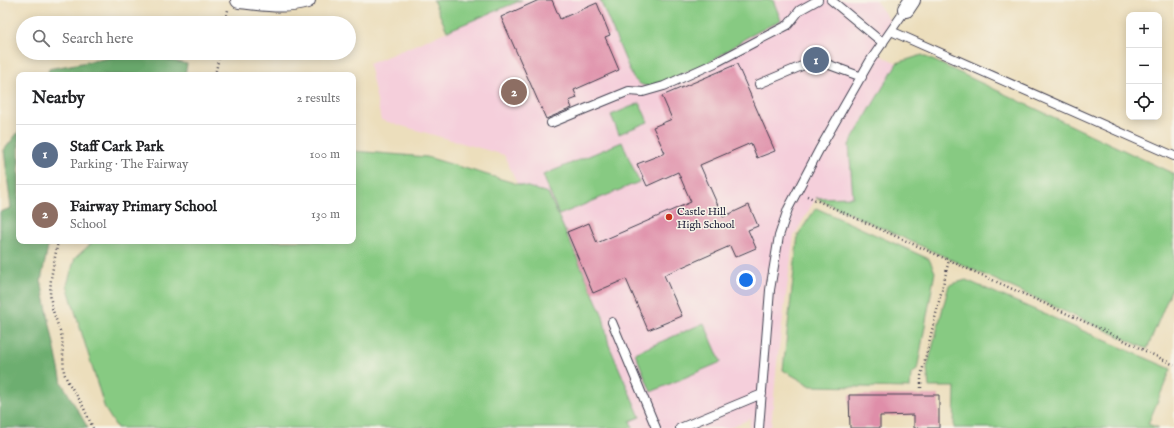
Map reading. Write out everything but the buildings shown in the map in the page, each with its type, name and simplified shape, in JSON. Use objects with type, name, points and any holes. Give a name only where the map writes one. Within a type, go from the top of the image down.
[{"type":"street","points":[[239,0],[290,4],[307,0]]},
{"type":"lane","points":[[551,123],[629,91],[643,92],[664,86],[715,64],[788,25],[800,10],[818,0]]},
{"type":"lane","points":[[831,0],[883,43]]},
{"type":"lane","points":[[759,428],[770,290],[779,236],[788,209],[862,77],[909,5]]},
{"type":"lane","points":[[891,31],[1174,156]]},
{"type":"lane","points":[[759,84],[816,60],[862,77]]},
{"type":"lane","points":[[612,322],[656,428]]},
{"type":"lane","points":[[680,428],[762,394]]},
{"type":"path","points":[[216,72],[218,60]]},
{"type":"path","points":[[798,191],[1103,330],[1174,365]]},
{"type":"path","points":[[57,244],[50,278],[50,294],[52,308],[62,337],[64,373],[81,402],[93,428]]},
{"type":"path","points":[[921,388],[921,376],[949,260]]},
{"type":"shaded area","name":"Castle Hill High School","points":[[522,0],[875,0],[894,26],[876,53],[897,63],[849,145],[853,197],[816,198],[794,236],[777,363],[771,428],[749,428],[750,419],[729,428],[630,428],[504,155],[381,120],[369,64]]},
{"type":"green space","points":[[433,0],[522,0],[447,31]]},
{"type":"green space","points":[[600,0],[773,0],[781,20],[746,38],[712,61],[653,87],[642,85],[633,78]]},
{"type":"green space","points":[[922,55],[1174,174],[1174,283],[1147,349],[816,198],[853,197],[849,145],[897,63]]},
{"type":"green space","points":[[98,60],[169,60],[187,64],[186,72],[48,72],[48,69]]},
{"type":"green space","points":[[640,103],[648,122],[619,134],[611,115]]},
{"type":"green space","points":[[16,135],[16,244],[48,244],[41,281],[62,383],[88,428],[0,428],[0,212],[11,208],[4,150]]},
{"type":"green space","points":[[622,142],[639,182],[559,215],[543,175]]},
{"type":"green space","points":[[356,151],[427,157],[548,193],[603,316],[609,345],[640,417],[630,421],[633,428],[117,428],[105,409],[67,285],[75,258],[91,244],[356,244]]},
{"type":"green space","points":[[816,208],[929,259],[935,272],[917,370],[911,374],[910,388],[811,386],[783,370],[798,235]]},
{"type":"green space","points":[[966,280],[1171,369],[1148,424],[1159,428],[954,428],[955,387],[929,387],[927,368],[949,285]]},
{"type":"green space","points":[[704,323],[721,362],[651,392],[635,353]]},
{"type":"place","name":"Staff Cark Park","points":[[816,60]]},
{"type":"place","name":"Fairway Primary School","points":[[514,92]]},
{"type":"place","name":"Castle Hill High School","points":[[669,217]]}]
